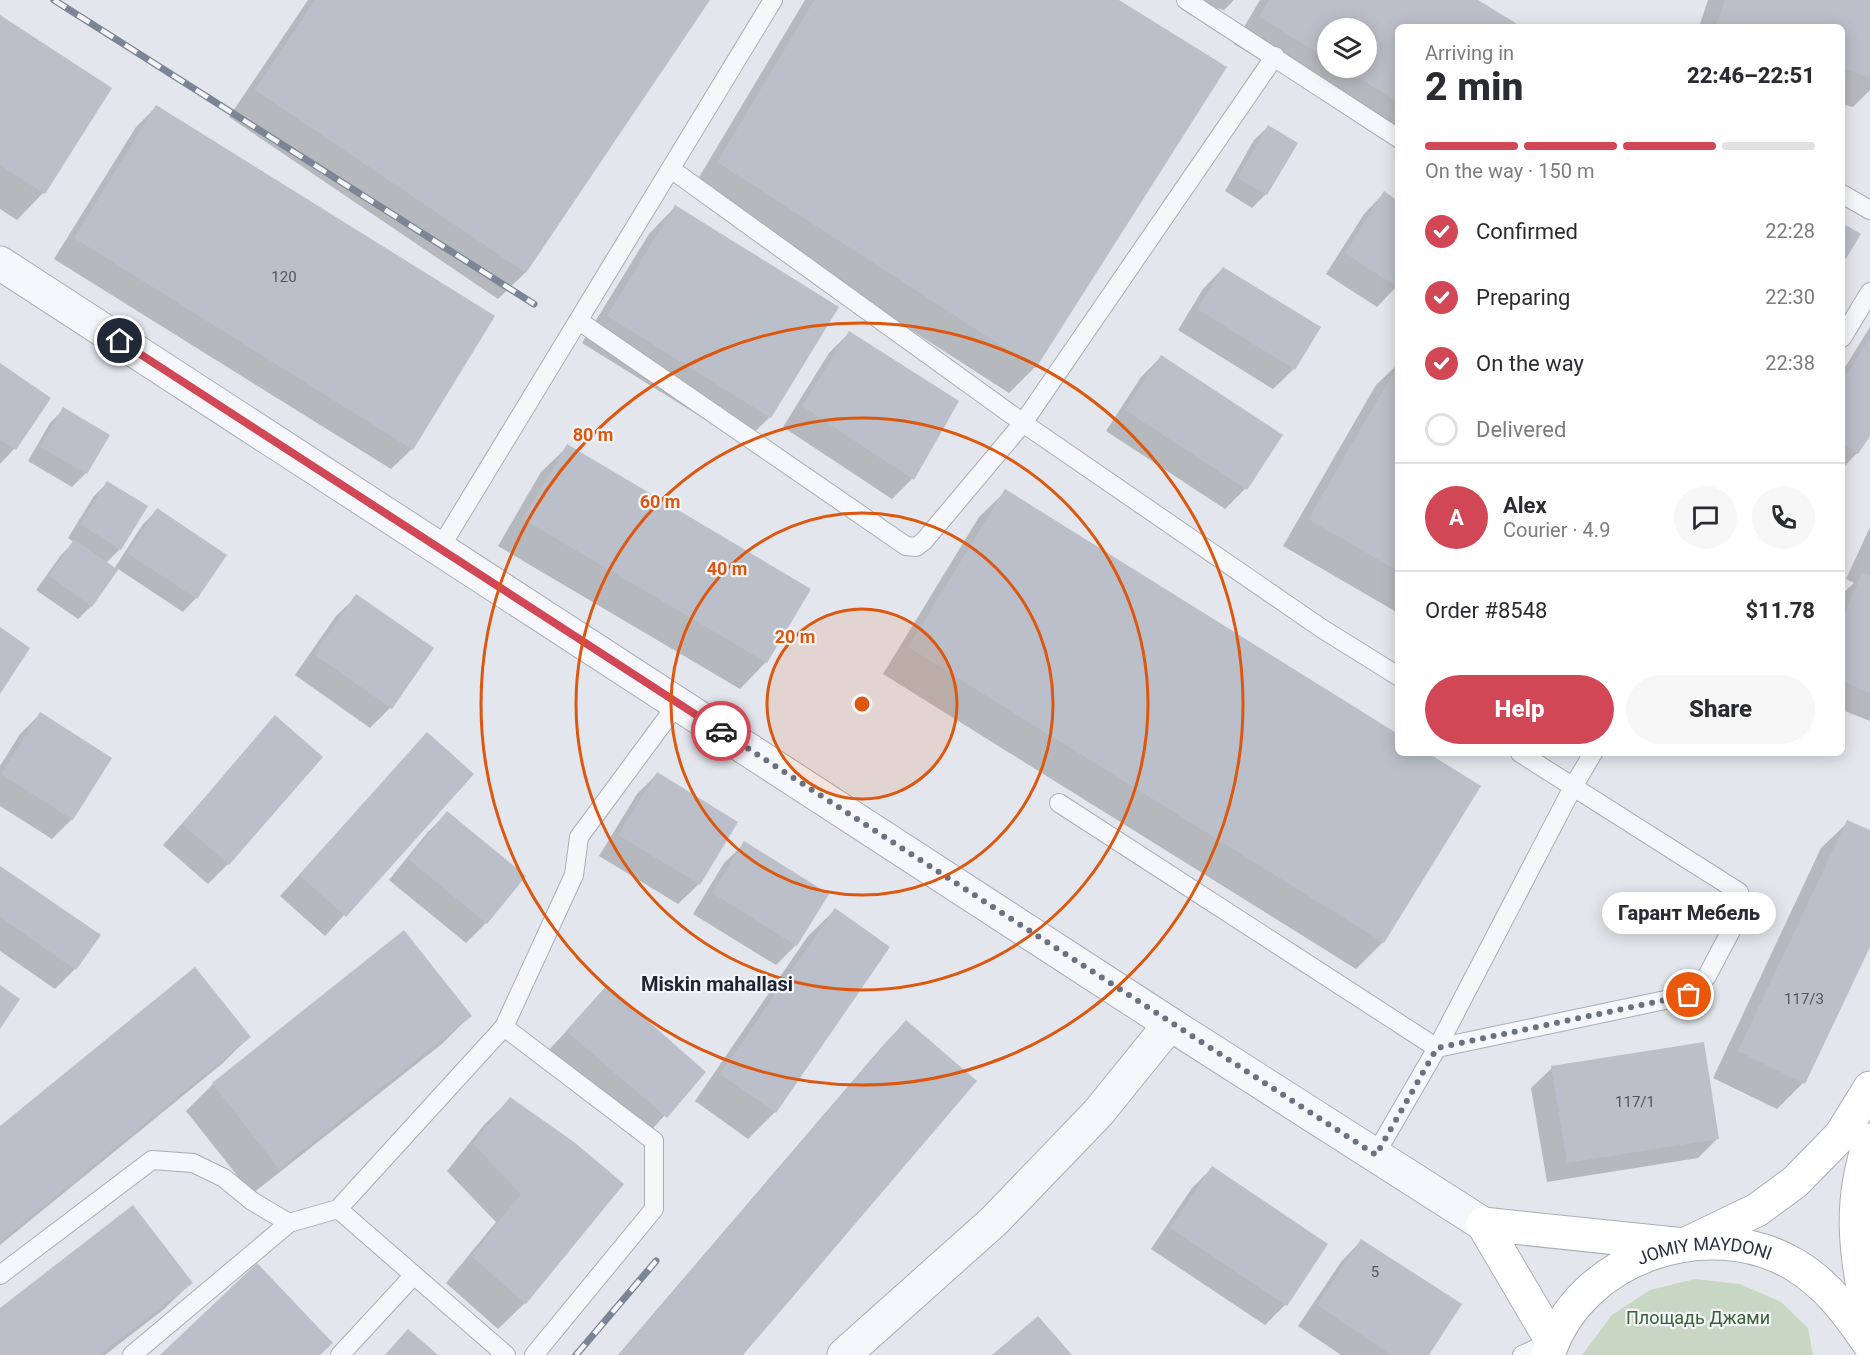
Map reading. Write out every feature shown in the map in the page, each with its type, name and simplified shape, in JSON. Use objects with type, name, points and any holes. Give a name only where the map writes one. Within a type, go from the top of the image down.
[{"type":"main road","points":[[1483,1224],[1684,1245],[1757,1210],[1795,1182],[1841,1136],[1870,1088]]},
{"type":"main road","points":[[1870,1140],[1857,1189],[1854,1217],[1856,1244],[1870,1329]]},
{"type":"main road","points":[[1483,1224],[1550,1348]]},
{"type":"main road","name":"JOMIY MAYDONI","points":[[1550,1348],[1570,1312],[1593,1287],[1611,1274],[1651,1253],[1684,1245],[1725,1243],[1760,1250],[1794,1265],[1824,1286],[1849,1313],[1870,1345]]},
{"type":"street","points":[[0,263],[1170,1024],[1483,1224]]},
{"type":"street","points":[[844,1355],[994,1221],[1098,1113],[1170,1024]]},
{"type":"lane","points":[[440,548],[773,0]]},
{"type":"lane","points":[[1186,0],[1395,136]]},
{"type":"lane","points":[[579,321],[906,546],[916,547],[924,541],[1023,423],[1275,56]]},
{"type":"lane","points":[[671,169],[1023,423],[1322,628],[1395,674]]},
{"type":"lane","points":[[1845,196],[1870,210]]},
{"type":"lane","points":[[1845,333],[1870,292]]},
{"type":"lane","points":[[132,1355],[289,1223],[338,1209],[504,1027],[574,875],[579,837],[678,703]]},
{"type":"lane","points":[[1059,803],[1437,1048],[1689,995],[1701,986],[1743,908],[1739,892],[1525,756]]},
{"type":"lane","points":[[1376,1155],[1437,1048],[1591,756]]},
{"type":"lane","points":[[504,1027],[654,1141],[654,1209],[534,1355]]},
{"type":"lane","points":[[0,1275],[152,1160],[193,1163],[224,1178],[252,1201],[289,1223]]},
{"type":"lane","points":[[338,1209],[506,1355]]},
{"type":"lane","points":[[340,1355],[414,1275]]},
{"type":"lane","points":[[1522,1355],[1550,1348]]},
{"type":"green space","name":"Площадь Джами","points":[[1695,1279],[1740,1284],[1781,1302],[1808,1328],[1813,1355],[1582,1355],[1612,1315],[1650,1290]]},
{"type":"building","points":[[315,0],[710,0],[526,273],[255,90]]},
{"type":"building","points":[[814,0],[1119,0],[1227,67],[1036,368],[717,162]]},
{"type":"building","points":[[1269,0],[1478,0],[1517,24],[1395,24],[1395,100],[1358,78],[1377,78],[1377,18],[1317,18],[1317,52],[1259,17]]},
{"type":"building","points":[[1725,0],[1870,0],[1870,78],[1845,69],[1845,24],[1716,24]]},
{"type":"building","points":[[0,15],[112,88],[45,194],[0,165]]},
{"type":"building","points":[[156,105],[495,316],[413,450],[74,238]]},
{"type":"building","points":[[1268,125],[1298,143],[1267,195],[1237,178]]},
{"type":"building","points":[[1384,191],[1395,199],[1395,286],[1345,253]]},
{"type":"building","points":[[675,205],[839,307],[771,418],[607,316]]},
{"type":"building","points":[[1845,225],[1861,234],[1845,260]]},
{"type":"building","points":[[1223,267],[1321,327],[1295,370],[1197,309]]},
{"type":"building","points":[[849,331],[959,401],[914,480],[802,406]]},
{"type":"building","points":[[1870,337],[1870,436],[1858,454],[1845,446],[1845,377]]},
{"type":"building","points":[[1161,355],[1283,435],[1247,490],[1125,410]]},
{"type":"building","points":[[0,363],[51,398],[16,450],[0,440]]},
{"type":"building","points":[[1395,370],[1395,569],[1308,519]]},
{"type":"building","points":[[63,407],[110,435],[87,474],[40,447]]},
{"type":"building","points":[[567,444],[811,589],[767,663],[523,519]]},
{"type":"building","points":[[107,481],[148,506],[121,550],[80,524]]},
{"type":"building","points":[[1005,489],[1395,732],[1395,756],[1433,756],[1481,786],[1384,943],[908,647]]},
{"type":"building","points":[[157,508],[227,555],[197,599],[127,553]]},
{"type":"building","points":[[74,539],[118,570],[92,607],[49,576]]},
{"type":"building","points":[[1862,573],[1870,576],[1870,693],[1845,682],[1845,612]]},
{"type":"building","points":[[356,594],[434,648],[392,709],[314,654]]},
{"type":"building","points":[[0,627],[30,648],[0,694]]},
{"type":"building","points":[[40,712],[112,758],[73,820],[1,774]]},
{"type":"building","points":[[275,715],[323,757],[229,865],[182,824]]},
{"type":"building","points":[[427,732],[474,774],[346,917],[299,875]]},
{"type":"building","points":[[657,772],[738,822],[700,885],[618,835]]},
{"type":"building","points":[[447,811],[526,876],[487,924],[408,859]]},
{"type":"building","points":[[1847,820],[1870,830],[1870,947],[1805,1084],[1738,1051]]},
{"type":"building","points":[[744,841],[829,894],[797,946],[712,893]]},
{"type":"building","points":[[0,866],[101,935],[76,970],[0,917]]},
{"type":"building","points":[[835,908],[890,947],[776,1113],[720,1074]]},
{"type":"building","points":[[404,930],[472,1016],[279,1169],[212,1083]]},
{"type":"building","points":[[195,967],[251,1037],[0,1242],[0,1126]]},
{"type":"building","points":[[0,985],[20,999],[0,1029]]},
{"type":"building","points":[[607,985],[706,1072],[667,1118],[566,1031]]},
{"type":"building","points":[[906,1020],[977,1081],[803,1285],[743,1355],[619,1355]]},
{"type":"building","points":[[1704,1042],[1719,1139],[1567,1163],[1551,1066]]},
{"type":"building","points":[[510,1097],[574,1142],[624,1184],[526,1304],[471,1256],[521,1194],[473,1144]]},
{"type":"building","points":[[1212,1166],[1328,1244],[1287,1306],[1170,1228]]},
{"type":"building","points":[[133,1205],[193,1283],[99,1355],[0,1355],[0,1308]]},
{"type":"building","points":[[1361,1239],[1462,1304],[1429,1355],[1391,1355],[1317,1305]]},
{"type":"building","points":[[257,1263],[333,1343],[320,1355],[160,1355]]},
{"type":"building","points":[[1038,1316],[1072,1355],[992,1355]]},
{"type":"building","points":[[408,1329],[438,1355],[385,1355]]},
{"type":"railway","points":[[54,0],[534,304]]},
{"type":"railway","points":[[576,1355],[656,1261]]},
{"type":"way so far","points":[[721,731],[1170,1024],[1376,1155],[1437,1048],[1689,995]]},
{"type":"place","name":"Гарант Мебель","points":[[1689,995]]},
{"type":"district","name":"Miskin mahallasi","points":[[717,984]]},
{"type":"route","points":[[120,341],[721,731]]}]
